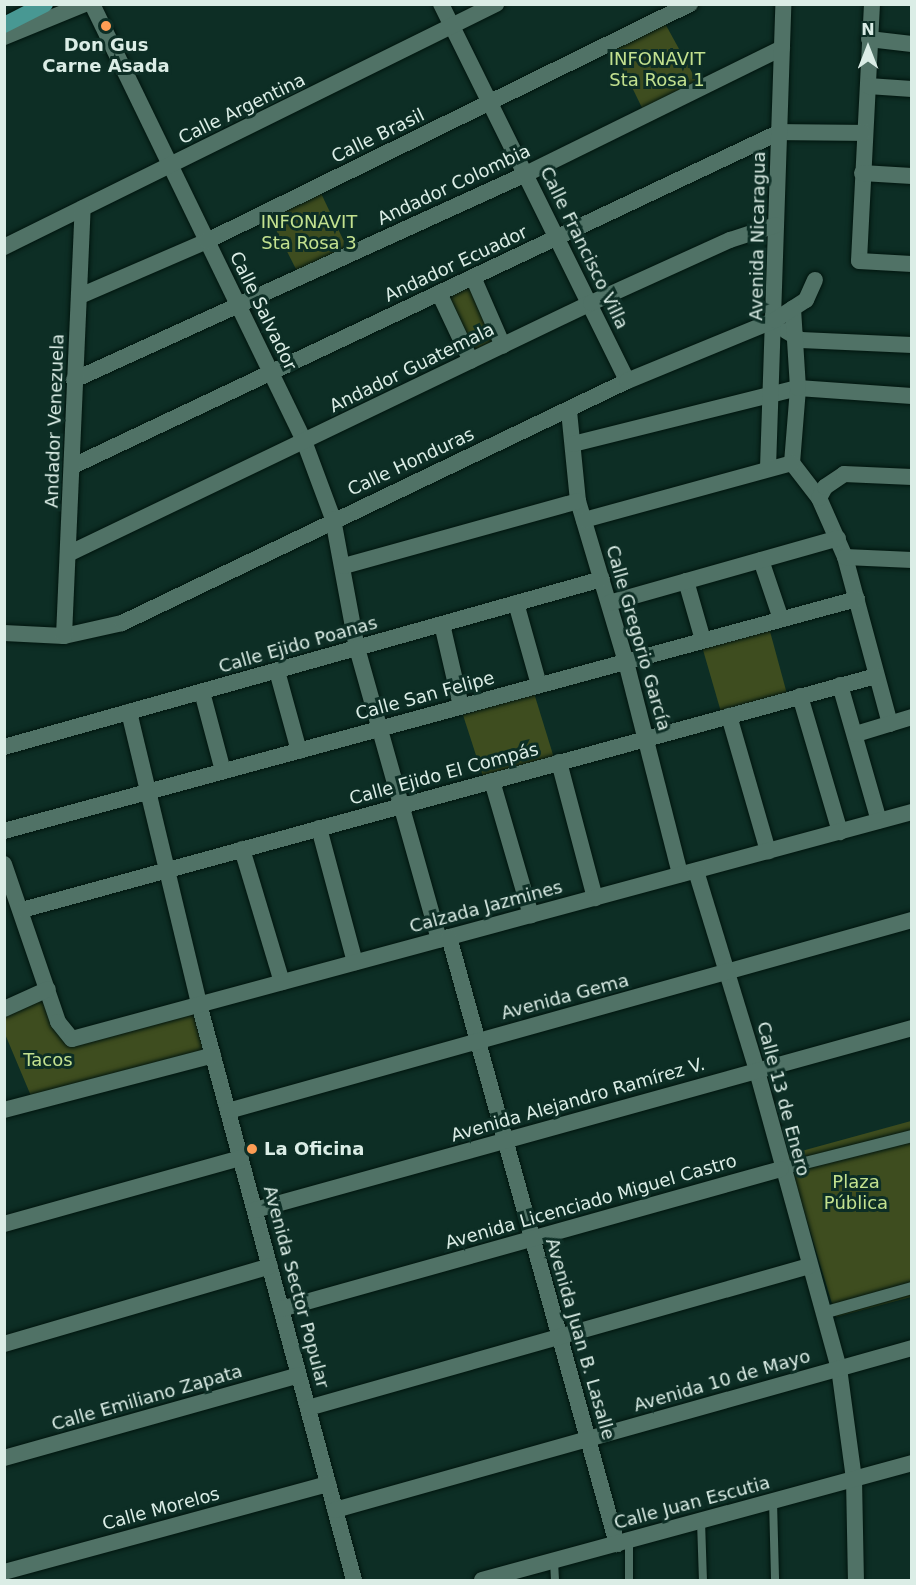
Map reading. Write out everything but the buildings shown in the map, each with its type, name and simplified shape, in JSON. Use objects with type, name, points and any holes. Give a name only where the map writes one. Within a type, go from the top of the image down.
[{"type":"main road","points":[[4,25],[45,4]]},
{"type":"street","points":[[4,37],[85,4]]},
{"type":"street","name":"Calle Salvador","points":[[92,4],[304,441],[333,519],[344,566],[357,648],[402,805]]},
{"type":"street","name":"Calle Francisco Villa","points":[[441,4],[591,303],[627,381]]},
{"type":"street","name":"Calle Argentina","points":[[4,247],[496,4]]},
{"type":"street","name":"Calle Brasil","points":[[80,296],[207,241],[690,4]]},
{"type":"street","name":"Avenida Nicaragua","points":[[768,468],[775,320],[783,4]]},
{"type":"street","points":[[872,4],[863,133],[859,261],[912,264]]},
{"type":"street","points":[[869,39],[912,44]]},
{"type":"street","name":"Andador Colombia","points":[[74,380],[240,308],[526,174],[782,48]]},
{"type":"street","points":[[868,86],[912,89]]},
{"type":"street","name":"Andador Ecuador","points":[[73,466],[780,132],[863,133]]},
{"type":"street","points":[[862,173],[912,176]]},
{"type":"street","name":"Andador Venezuela","points":[[64,636],[83,208]]},
{"type":"street","name":"Andador Guatemala","points":[[68,554],[591,303],[730,240],[776,225]]},
{"type":"street","points":[[473,277],[503,346]]},
{"type":"street","name":"Calle Honduras","points":[[4,633],[64,636],[122,622],[333,519],[569,411],[627,381],[775,320],[806,300],[815,280]]},
{"type":"street","points":[[440,293],[471,361]]},
{"type":"street","points":[[793,308],[798,388],[792,463],[819,498],[838,538],[857,598],[890,724]]},
{"type":"street","points":[[775,320],[794,336],[912,345]]},
{"type":"street","points":[[573,444],[798,388],[912,396]]},
{"type":"street","name":"Calle Gregorio García","points":[[569,411],[579,501],[646,739],[688,873]]},
{"type":"street","points":[[584,520],[792,463]]},
{"type":"street","points":[[819,498],[825,487],[844,474],[912,477]]},
{"type":"street","points":[[344,566],[579,501]]},
{"type":"street","points":[[609,603],[838,538]]},
{"type":"street","points":[[845,557],[912,560]]},
{"type":"street","points":[[761,560],[781,619]]},
{"type":"street","name":"Calle Ejido Poanas","points":[[4,747],[602,579]]},
{"type":"street","points":[[686,581],[703,640]]},
{"type":"street","name":"Calle San Felipe","points":[[4,831],[857,598]]},
{"type":"street","points":[[516,603],[538,685]]},
{"type":"street","points":[[442,624],[461,706]]},
{"type":"street","points":[[277,671],[299,751]]},
{"type":"street","name":"Calle Ejido El Compás","points":[[22,910],[876,676]]},
{"type":"street","points":[[840,686],[856,734],[879,821]]},
{"type":"street","points":[[202,692],[223,771]]},
{"type":"street","points":[[800,696],[840,832]]},
{"type":"street","name":"Avenida Sector Popular","points":[[129,712],[169,869],[199,1004],[354,1581]]},
{"type":"street","points":[[729,716],[768,851]]},
{"type":"street","points":[[856,734],[912,717]]},
{"type":"street","points":[[559,762],[595,897]]},
{"type":"street","points":[[492,781],[531,915]]},
{"type":"street","name":"Avenida Juan B. Lasalle","points":[[402,805],[444,938],[480,1041],[531,1239],[589,1439],[623,1542]]},
{"type":"street","name":"Calzada Jazmines","points":[[48,989],[58,1022],[72,1039],[912,812]]},
{"type":"street","points":[[319,828],[355,962]]},
{"type":"street","points":[[242,849],[282,982]]},
{"type":"street","name":"Calle 13 de Enero","points":[[688,873],[725,973],[757,1071],[781,1169],[839,1368],[854,1479],[856,1581]]},
{"type":"street","points":[[4,1009],[48,989],[22,910],[7,876]]},
{"type":"street","name":"Avenida Gema","points":[[228,1111],[912,920]]},
{"type":"street","name":"Avenida Alejandro Ramírez V.","points":[[255,1210],[912,1028]]},
{"type":"street","points":[[4,1110],[213,1055]]},
{"type":"street","name":"Avenida Licenciado Miguel Castro","points":[[281,1309],[781,1169],[912,1136]]},
{"type":"street","points":[[4,1224],[240,1158]]},
{"type":"street","points":[[4,1344],[270,1266]]},
{"type":"street","points":[[308,1408],[809,1266]]},
{"type":"street","points":[[823,1313],[912,1288]]},
{"type":"street","name":"Avenida 10 de Mayo","points":[[335,1510],[912,1348]]},
{"type":"street","name":"Calle Emiliano Zapata","points":[[4,1458],[299,1375]]},
{"type":"street","name":"Calle Juan Escutia","points":[[485,1580],[912,1463]]},
{"type":"street","name":"Calle Morelos","points":[[4,1572],[328,1484]]},
{"type":"lane","points":[[773,1501],[775,1581]]},
{"type":"lane","points":[[701,1521],[703,1581]]},
{"type":"lane","points":[[623,1542],[629,1581]]},
{"type":"lane","points":[[555,1561],[555,1581]]},
{"type":"green space","name":"INFONAVIT Sta Rosa 1","points":[[662,18],[700,87],[645,114],[611,44]]},
{"type":"green space","name":"INFONAVIT Sta Rosa 3","points":[[318,187],[351,256],[301,279],[267,212]]},
{"type":"green space","points":[[473,277],[503,346],[471,361],[439,293]]},
{"type":"green space","points":[[768,624],[787,694],[721,712],[701,643]]},
{"type":"green space","points":[[534,693],[554,758],[484,780],[463,715]]},
{"type":"green space","name":"Tacos","points":[[48,991],[65,1036],[197,1010],[207,1052],[31,1096],[5,1034],[4,1012]]},
{"type":"green space","name":"Plaza Pública","points":[[911,1121],[911,1297],[836,1317],[787,1155]]},
{"type":"place","name":"Don Gus Carne Asada","points":[[106,26]]},
{"type":"place","name":"La Oficina","points":[[252,1149]]}]
